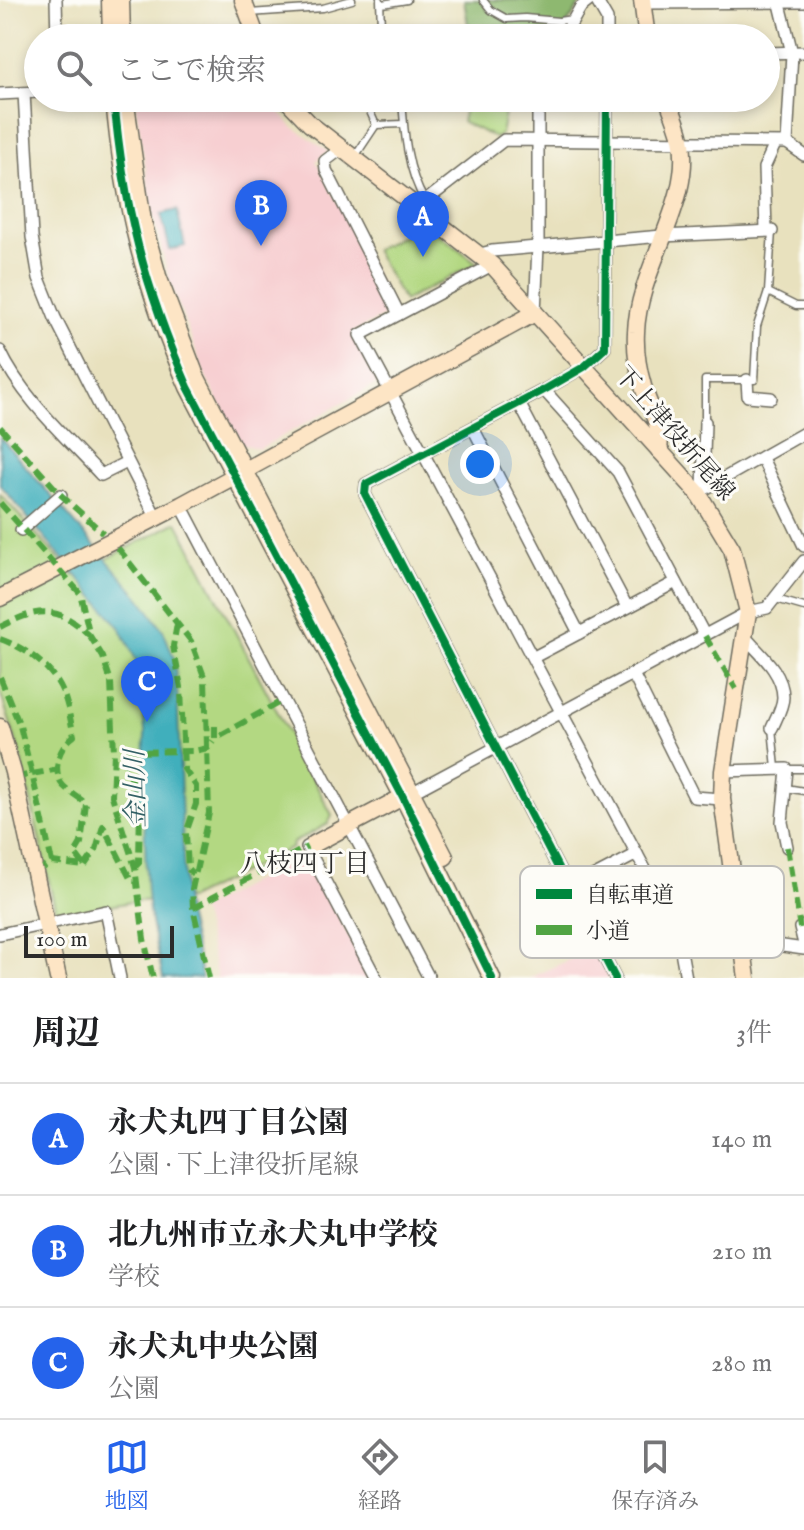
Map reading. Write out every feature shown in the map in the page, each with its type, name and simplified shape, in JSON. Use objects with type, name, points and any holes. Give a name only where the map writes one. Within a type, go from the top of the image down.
[{"type":"street","points":[[56,0],[57,24]]},
{"type":"street","points":[[110,0],[111,24]]},
{"type":"street","points":[[121,0],[122,24]]},
{"type":"street","points":[[571,24],[580,8],[593,0],[607,19],[607,24]]},
{"type":"street","points":[[645,24],[642,2],[804,2]]},
{"type":"street","points":[[643,866],[360,335],[486,260],[538,246],[769,231],[764,168],[781,143],[800,54],[780,2]]},
{"type":"street","points":[[780,53],[800,54]]},
{"type":"street","points":[[0,94],[24,93]]},
{"type":"street","points":[[25,112],[32,237],[39,278],[55,318],[156,517]]},
{"type":"street","points":[[115,112],[131,225],[164,333],[188,387],[239,473],[504,978]]},
{"type":"street","points":[[127,112],[143,222],[158,276],[196,376],[239,473]]},
{"type":"street","name":"下上津役折尾線","points":[[298,112],[347,154],[422,204],[486,260],[659,450],[701,491],[732,549],[748,612],[723,771],[722,799],[731,866]]},
{"type":"street","points":[[0,598],[181,505],[535,313],[538,112]]},
{"type":"street","points":[[558,866],[365,494],[366,484],[544,390],[584,367],[605,348],[607,112]]},
{"type":"street","points":[[659,450],[661,437],[643,389],[636,355],[636,332],[644,281],[676,202],[681,174],[682,140],[672,112]]},
{"type":"street","points":[[422,204],[504,140],[781,143],[804,155]]},
{"type":"street","points":[[347,154],[325,161],[326,170],[399,314]]},
{"type":"street","points":[[0,351],[7,367],[35,402],[101,475],[127,462]]},
{"type":"street","points":[[747,380],[748,396],[771,398]]},
{"type":"street","points":[[544,390],[618,472],[705,636]]},
{"type":"street","points":[[519,403],[627,607]]},
{"type":"street","points":[[701,491],[705,422]]},
{"type":"street","points":[[473,428],[579,633]]},
{"type":"street","points":[[701,491],[804,433]]},
{"type":"street","points":[[762,458],[804,546]]},
{"type":"street","points":[[21,530],[61,495]]},
{"type":"street","points":[[181,505],[429,978]]},
{"type":"street","points":[[376,978],[307,847],[748,612],[767,608],[804,561]]},
{"type":"street","points":[[534,657],[676,582]]},
{"type":"street","points":[[744,636],[781,682],[783,699],[772,728]]},
{"type":"street","points":[[633,674],[694,797],[722,799]]},
{"type":"street","points":[[0,727],[13,772],[58,978]]},
{"type":"street","points":[[723,771],[782,769],[786,788],[782,822],[787,847]]},
{"type":"street","points":[[408,794],[492,978]]},
{"type":"street","points":[[614,866],[637,854]]},
{"type":"street","points":[[0,934],[106,911],[120,978]]},
{"type":"street","points":[[784,945],[804,946],[800,928],[804,926]]},
{"type":"street","points":[[605,958],[615,978]]},
{"type":"street","points":[[682,958],[686,978]]},
{"type":"street","name":"下上津役折尾線","points":[[744,958],[747,978]]},
{"type":"lane","points":[[245,7],[323,8],[352,0]]},
{"type":"lane","points":[[381,24],[381,2],[407,0]]},
{"type":"lane","points":[[483,0],[491,10],[507,19],[559,21],[575,18]]},
{"type":"lane","points":[[370,112],[376,125]]},
{"type":"lane","points":[[403,112],[405,144],[422,204]]},
{"type":"lane","points":[[347,154],[376,125],[403,124]]},
{"type":"lane","points":[[705,422],[705,380],[754,380],[757,326],[768,292],[769,231]]},
{"type":"lane","points":[[768,292],[796,306],[804,306]]},
{"type":"lane","points":[[776,599],[804,607]]},
{"type":"lane","points":[[772,728],[782,769],[804,769]]},
{"type":"lane","points":[[786,788],[804,791]]},
{"type":"shaded area","points":[[137,112],[279,112],[293,127],[328,151],[316,161],[393,308],[391,313],[353,332],[378,380],[377,384],[259,449],[242,444],[206,378],[169,279],[153,214]]},
{"type":"shaded area","points":[[305,854],[371,978],[217,978],[201,909]]},
{"type":"shaded area","points":[[573,958],[599,958],[608,978],[529,978]]},
{"type":"green space","points":[[464,0],[583,0],[567,24],[468,24]]},
{"type":"green space","points":[[464,112],[505,114],[501,134],[496,138],[462,122]]},
{"type":"green space","points":[[425,224],[477,263],[404,301],[374,250]]},
{"type":"green space","points":[[0,494],[74,576],[177,522],[332,815],[328,824],[293,843],[292,848],[189,899],[135,901],[61,916],[56,913],[20,752],[0,692]]},
{"type":"water","points":[[177,210],[185,246],[170,250],[161,214]]},
{"type":"water","name":"金山川","points":[[0,437],[141,599],[163,630],[174,658],[185,905],[202,978],[163,978],[149,912],[142,801],[137,800],[135,787],[144,781],[145,731],[136,660],[120,627],[0,485]]},
{"type":"marked path","points":[[0,427],[61,495],[103,533]]},
{"type":"marked path","points":[[0,503],[80,593],[90,636],[103,657],[111,682],[112,796],[135,867],[144,939],[153,978]]},
{"type":"marked path","points":[[118,548],[191,641],[205,679],[209,813],[192,889],[193,908],[209,978]]},
{"type":"marked path","points":[[0,627],[25,616],[46,612],[67,618],[89,635]]},
{"type":"marked path","points":[[177,624],[173,646],[181,687],[184,769],[196,786],[196,804],[186,833],[188,869],[193,874]]},
{"type":"marked path","points":[[705,636],[736,689]]},
{"type":"marked path","points":[[0,639],[30,654],[55,678],[65,698],[74,736],[61,751],[57,770],[63,786],[86,804],[81,843],[75,853],[85,866],[52,862],[43,868]]},
{"type":"marked path","points":[[0,677],[20,726],[32,774],[23,776]]},
{"type":"marked path","points":[[215,726],[215,738],[278,703]]},
{"type":"marked path","points":[[135,867],[139,863],[140,804],[135,804],[123,752],[194,751],[208,748],[213,741]]},
{"type":"marked path","points":[[52,862],[32,774],[59,769]]},
{"type":"marked path","points":[[85,866],[96,850],[103,826],[131,880],[135,881]]},
{"type":"marked path","points":[[193,908],[307,847]]},
{"type":"marked path","points":[[787,847],[800,928]]},
{"type":"cycle path","points":[[115,112],[123,175],[138,246],[160,316],[188,387],[403,797],[492,978]]},
{"type":"cycle path","points":[[557,866],[365,494],[366,484],[544,390],[584,367],[605,348],[607,112]]},
{"type":"cycle path","points":[[605,958],[615,978]]},
{"type":"place","name":"北九州市立永犬丸中学校","points":[[261,246]]},
{"type":"place","name":"永犬丸四丁目公園","points":[[423,257]]},
{"type":"place","name":"永犬丸中央公園","points":[[147,722]]},
{"type":"district","name":"八枝四丁目","points":[[305,864]]}]
